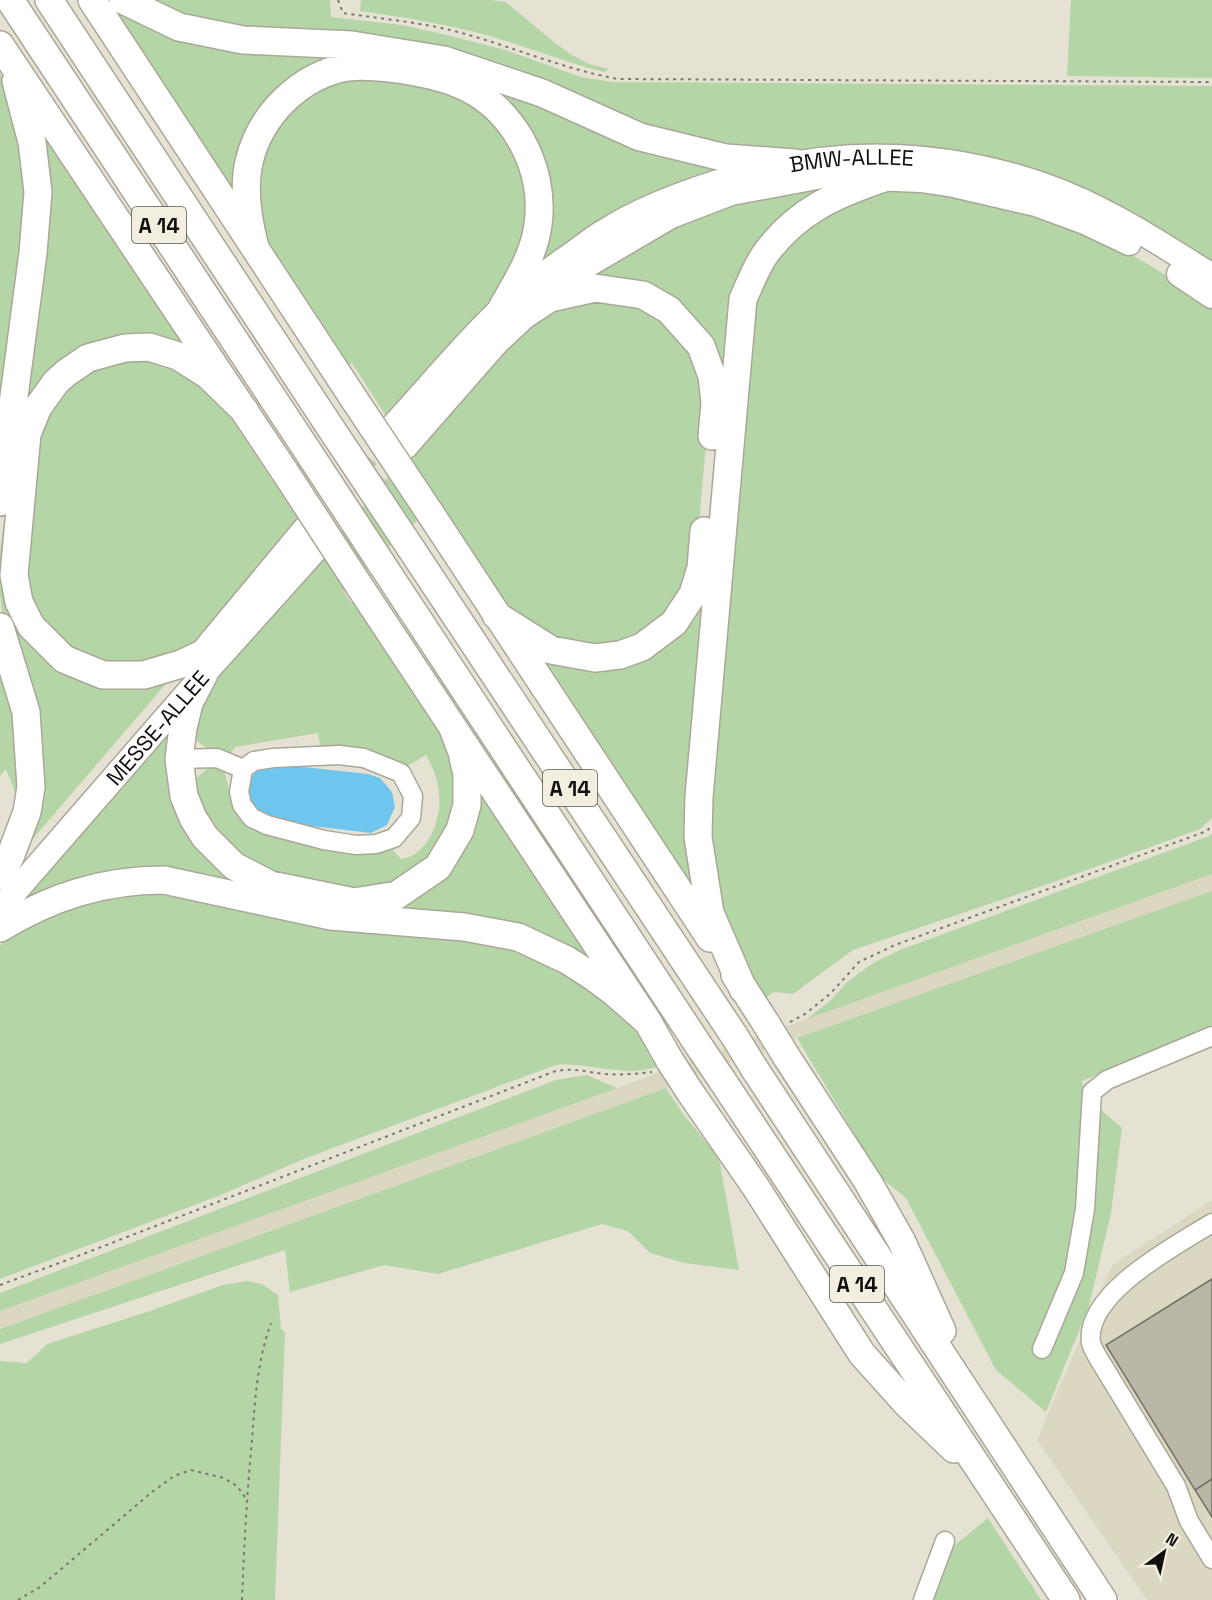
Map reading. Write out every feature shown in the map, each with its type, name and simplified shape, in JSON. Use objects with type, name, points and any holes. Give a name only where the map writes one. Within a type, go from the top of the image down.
[{"type":"highway","name":"A 14","points":[[10,0],[1066,1600]]},
{"type":"highway","name":"A 14","points":[[49,0],[735,1037],[1103,1600]]},
{"type":"highway","points":[[92,0],[743,989],[775,1024],[786,1056],[868,1182],[902,1242],[970,1396]]},
{"type":"highway","points":[[123,0],[179,27],[243,40],[352,45],[444,60],[542,93],[640,137],[726,158],[795,163]]},
{"type":"highway","points":[[6,54],[245,411],[648,1022],[661,1066],[690,1092],[756,1186],[862,1354],[907,1404],[993,1487]]},
{"type":"highway","points":[[0,502],[33,253],[38,192],[32,142],[6,54]]},
{"type":"highway","points":[[255,247],[250,228],[247,184],[249,164],[255,143],[265,123],[275,110],[309,81],[327,73],[368,66],[413,71],[456,83],[480,96],[500,113],[528,152],[535,172],[539,198],[538,225],[513,311]]},
{"type":"highway","points":[[743,989],[710,913],[698,837],[699,797],[743,299],[765,254],[796,220],[814,207],[846,190],[884,178]]},
{"type":"highway","points":[[496,615],[551,650],[595,658],[620,655],[642,647],[674,623],[693,594],[700,568],[715,403],[712,376],[700,346],[669,310],[643,296],[595,288],[550,298],[513,311]]},
{"type":"highway","points":[[245,411],[208,375],[178,356],[149,347],[125,348],[88,358],[56,382],[38,408],[27,434],[14,576],[18,602],[31,626],[64,659],[103,675],[144,675],[181,664],[202,665],[183,728],[179,759],[184,796],[193,818],[205,837],[234,866],[271,885],[354,902],[398,895],[438,867],[460,831],[467,805],[467,775],[462,752],[452,726]]},
{"type":"highway","points":[[0,627],[26,712],[31,787],[27,812],[10,857],[0,876]]},
{"type":"highway","points":[[0,928],[29,910],[84,889],[135,880],[164,880],[331,916],[464,927],[518,937],[567,960],[592,976],[648,1022]]},
{"type":"main road","name":"BMW-ALLEE","points":[[513,311],[535,280],[617,225],[675,196],[738,176],[795,163],[859,156],[915,158],[962,164],[1043,185],[1085,202],[1131,226],[1212,276]]},
{"type":"main road","name":"BMW-ALLEE","points":[[513,311],[671,216],[731,193],[822,176],[921,180],[954,185],[1046,207],[1086,222],[1129,243],[1212,296]]},
{"type":"main road","points":[[400,436],[513,311]]},
{"type":"main road","name":"MESSE-ALLEE","points":[[0,909],[202,665],[311,538]]},
{"type":"main road","name":"MESSE-ALLEE","points":[[0,885],[202,665]]},
{"type":"street","points":[[339,755],[364,758],[401,773],[413,796],[411,818],[394,838],[376,844],[356,845],[324,840],[267,825],[252,818],[242,805],[239,792],[243,769],[254,761],[273,758],[339,755]]},
{"type":"street","points":[[179,759],[217,758],[243,769]]},
{"type":"street","points":[[1042,1349],[1074,1273],[1085,1209],[1092,1092],[1107,1080],[1212,1036]]},
{"type":"street","points":[[1212,1223],[1130,1275],[1117,1288],[1095,1319],[1091,1344],[1176,1486],[1189,1521],[1212,1559]]},
{"type":"street","points":[[923,1600],[945,1541]]},
{"type":"path","points":[[338,0],[344,13],[455,32],[521,50],[590,74],[618,79],[1212,82]]},
{"type":"path","points":[[775,1024],[805,1014],[830,994],[859,962],[894,945],[1206,831],[1212,825]]},
{"type":"path","points":[[0,1285],[553,1072],[566,1068],[603,1074],[629,1074],[661,1066]]},
{"type":"path","points":[[242,1600],[247,1500],[258,1372],[271,1323]]},
{"type":"path","points":[[18,1600],[40,1587],[152,1491],[174,1476],[191,1470],[209,1473],[237,1486],[247,1500]]},
{"type":"shaded area","points":[[1212,874],[1212,892],[797,1038],[666,1088],[0,1329],[0,1311]]},
{"type":"shaded area","points":[[1212,1200],[1212,1600],[1147,1600],[1037,1440],[1112,1265]]},
{"type":"green space","points":[[101,0],[112,0],[358,55],[309,73],[233,199]]},
{"type":"green space","points":[[138,0],[330,0],[331,17],[402,25],[451,36],[505,50],[581,77],[612,82],[1212,86],[1212,265],[852,146],[773,152],[703,148],[544,86],[248,35]]},
{"type":"green space","points":[[361,0],[506,2],[572,55],[589,64],[609,69],[604,72],[589,68],[471,31],[360,11]]},
{"type":"green space","points":[[1071,0],[1212,0],[1212,78],[1067,76]]},
{"type":"green space","points":[[0,73],[9,92],[29,190],[0,441]]},
{"type":"green space","points":[[367,73],[472,98],[519,148],[531,225],[505,283],[388,419],[352,363],[349,365],[264,235],[257,212],[261,144],[303,94]]},
{"type":"green space","points":[[468,75],[739,165],[534,271],[547,208]]},
{"type":"green space","points":[[29,110],[197,355],[173,346],[53,374],[8,541],[36,644],[170,679],[25,848],[27,830],[0,594],[0,551],[41,245]]},
{"type":"green space","points":[[850,182],[795,213],[732,328],[707,915],[523,641],[645,652],[708,556],[721,404],[706,344],[593,282],[598,264],[725,204]]},
{"type":"green space","points":[[909,187],[995,201],[1109,242],[1212,305],[1212,818],[1200,829],[1048,884],[853,950],[793,994],[774,992],[764,999],[741,963],[708,865],[744,320],[773,253],[847,196]]},
{"type":"green space","points":[[622,296],[687,338],[709,408],[696,559],[687,592],[642,640],[573,651],[512,614],[440,507],[442,504],[439,500],[343,590],[351,603],[355,601],[443,735],[457,766],[450,835],[406,883],[325,893],[229,855],[188,786],[211,765],[224,770],[233,803],[251,826],[388,845],[401,859],[421,849],[430,837],[438,816],[439,795],[435,775],[426,755],[406,767],[376,755],[321,751],[318,733],[235,747],[228,758],[212,753],[188,733],[212,682],[508,339],[542,311]]},
{"type":"green space","points":[[158,357],[217,397],[300,522],[204,635],[178,655],[140,670],[73,658],[22,595],[32,448],[47,406],[93,364]]},
{"type":"green space","points":[[0,650],[19,712],[20,805],[6,769],[0,776]]},
{"type":"green space","points":[[180,712],[174,771],[257,887],[413,893],[472,781],[612,980],[579,961],[188,878],[6,918]]},
{"type":"green space","points":[[1212,833],[1212,874],[807,1019],[832,999],[847,982],[873,963],[900,950]]},
{"type":"green space","points":[[165,890],[493,940],[577,976],[630,1024],[649,1049],[648,1053],[657,1067],[631,1071],[556,1065],[306,1158],[218,1196],[0,1279],[0,945],[14,934],[72,903]]},
{"type":"green space","points":[[1212,891],[1212,1027],[1082,1081],[1088,1106],[1098,1107],[1122,1128],[1111,1213],[1089,1306],[1046,1412],[996,1370],[906,1198],[881,1178],[797,1038]]},
{"type":"green space","points":[[587,1075],[617,1088],[0,1311],[0,1293],[556,1080]]},
{"type":"green space","points":[[666,1088],[683,1114],[719,1158],[739,1270],[685,1263],[650,1253],[628,1231],[602,1224],[438,1274],[384,1265],[290,1292],[285,1250],[0,1344],[0,1329]]},
{"type":"green space","points":[[247,1281],[262,1284],[278,1295],[281,1329],[285,1332],[275,1600],[0,1600],[0,1361],[27,1363],[47,1344],[223,1285]]},
{"type":"green space","points":[[988,1518],[1041,1600],[930,1600],[948,1551]]},
{"type":"water","points":[[276,764],[368,774],[380,778],[392,792],[395,807],[387,825],[371,833],[278,822],[258,817],[245,792],[256,772]]},
{"type":"building","points":[[1212,1279],[1212,1479],[1195,1490],[1106,1345]]},
{"type":"building","points":[[1212,1479],[1212,1517],[1195,1490]]},
{"type":"tunnel","points":[[305,529],[393,426]]},
{"type":"tunnel","points":[[317,548],[406,446]]}]
